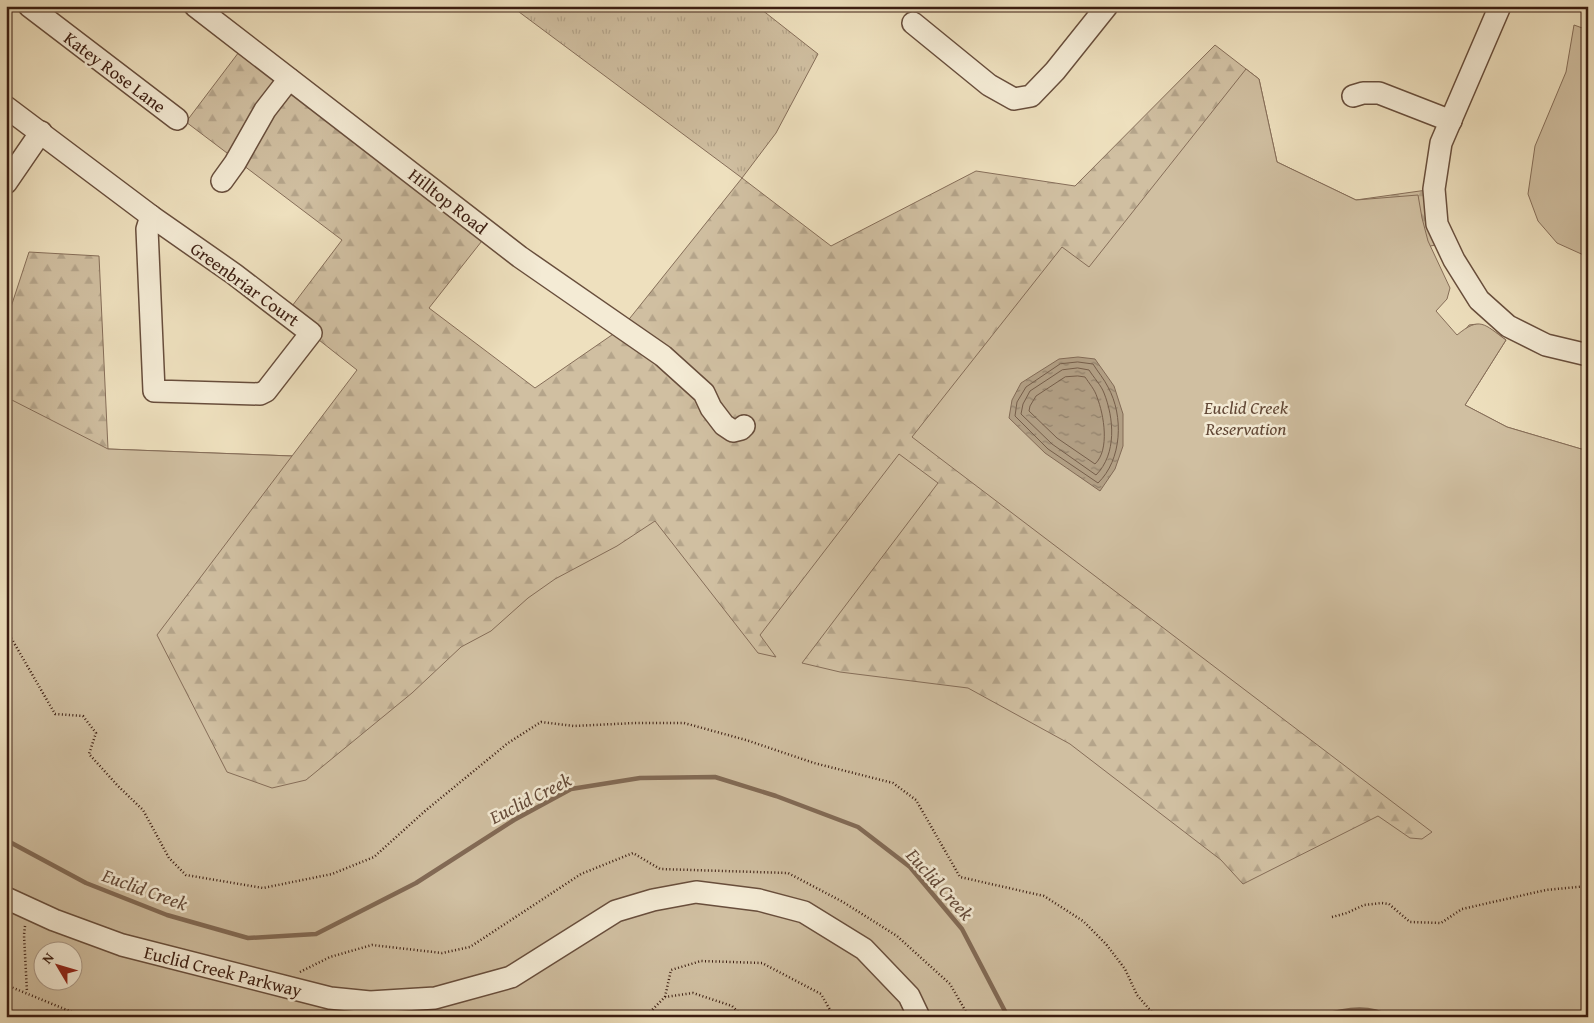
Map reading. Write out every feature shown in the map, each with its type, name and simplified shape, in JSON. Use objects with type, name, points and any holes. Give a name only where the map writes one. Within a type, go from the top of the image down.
[{"type":"street","name":"Katey Rose Lane","points":[[29,6],[177,120]]},
{"type":"street","name":"Hilltop Road","points":[[195,6],[520,257],[663,356],[704,393],[711,408],[724,425],[733,431],[744,426]]},
{"type":"street","points":[[913,23],[989,85],[1014,99],[1031,96],[1055,71],[1107,6]]},
{"type":"street","points":[[1500,6],[1441,143],[1434,189],[1437,224],[1454,260],[1479,300],[1508,326],[1546,344],[1588,355]]},
{"type":"street","points":[[222,181],[235,163],[265,110],[289,79]]},
{"type":"street","points":[[1353,96],[1378,92],[1451,121]]},
{"type":"street","name":"Greenbriar Court","points":[[6,107],[151,216],[234,274],[311,333],[266,391],[260,394],[154,391],[147,229],[151,216]]},
{"type":"street","points":[[6,183],[41,132]]},
{"type":"street","name":"Euclid Creek Parkway","points":[[6,898],[54,920],[122,944],[330,998],[370,1002],[435,998],[511,977],[616,911],[653,900],[696,892],[759,900],[804,912],[864,949],[909,996],[919,1017]]},
{"type":"path","points":[[6,629],[55,714],[83,716],[96,733],[89,754],[143,810],[169,858],[186,875],[263,888],[332,874],[374,857],[425,811],[508,743],[541,722],[574,726],[684,723],[746,740],[814,764],[893,782],[916,800],[960,877],[1044,896],[1083,921],[1106,944],[1124,969],[1137,995],[1156,1017]]},
{"type":"path","points":[[294,973],[301,972],[330,957],[372,945],[442,953],[470,947],[581,874],[633,853],[660,869],[788,873],[843,902],[897,936],[950,984],[969,1017]]},
{"type":"path","points":[[1332,917],[1347,913],[1364,905],[1382,903],[1389,904],[1410,922],[1441,923],[1462,909],[1546,890],[1588,886]]},
{"type":"path","points":[[26,919],[24,935],[27,993]]},
{"type":"path","points":[[645,1017],[664,997],[671,970],[701,961],[762,963],[821,994],[834,1017]]},
{"type":"path","points":[[6,985],[84,1017]]},
{"type":"path","points":[[664,997],[693,993],[732,1006],[743,1017]]},
{"type":"green space","points":[[511,6],[757,6],[818,54],[776,133],[742,178]]},
{"type":"green space","points":[[1574,25],[1588,30],[1588,257],[1557,243],[1538,221],[1528,194],[1535,146],[1566,72]]},
{"type":"green space","name":"Euclid Creek Reservation","points":[[245,44],[489,232],[429,308],[535,388],[622,328],[742,178],[831,246],[976,171],[1075,186],[1215,45],[1259,79],[1277,162],[1356,200],[1434,189],[1446,243],[1290,273],[1207,661],[1469,325],[1484,326],[1506,340],[1465,405],[1507,427],[1588,451],[1588,1017],[6,1017],[6,317],[8,316],[29,252],[99,256],[108,449],[292,456],[357,370],[286,314],[342,240],[186,122]]},
{"type":"green space","name":"Euclid Creek Reservation","points":[[1246,69],[1259,79],[1277,162],[1356,200],[1418,195],[1428,241],[1450,288],[1447,299],[1436,311],[1457,335],[1471,326],[1482,324],[1506,340],[1465,405],[1507,427],[1588,451],[1588,1017],[6,1017],[6,397],[108,449],[292,456],[157,635],[227,772],[272,788],[306,780],[412,693],[461,647],[491,631],[528,598],[555,579],[617,546],[655,521],[758,653],[776,657],[760,635],[899,454],[938,483],[802,663],[840,672],[968,688],[1070,744],[1221,860],[1243,884],[1378,816],[1410,838],[1422,839],[1432,832],[912,437],[1062,247],[1089,267]]},
{"type":"water","points":[[1078,357],[1095,359],[1114,386],[1123,414],[1123,446],[1115,469],[1100,491],[1045,453],[1009,418],[1012,400],[1021,383],[1059,359]]},
{"type":"waterway","name":"Euclid Creek","points":[[6,840],[86,883],[167,915],[248,938],[316,934],[416,883],[514,820],[571,789],[640,778],[715,777],[776,796],[858,827],[910,867],[962,929],[1008,1017]]},
{"type":"waterway","name":"Euclid Creek","points":[[1320,1017],[1337,1012],[1355,1010],[1373,1011],[1389,1017]]}]
